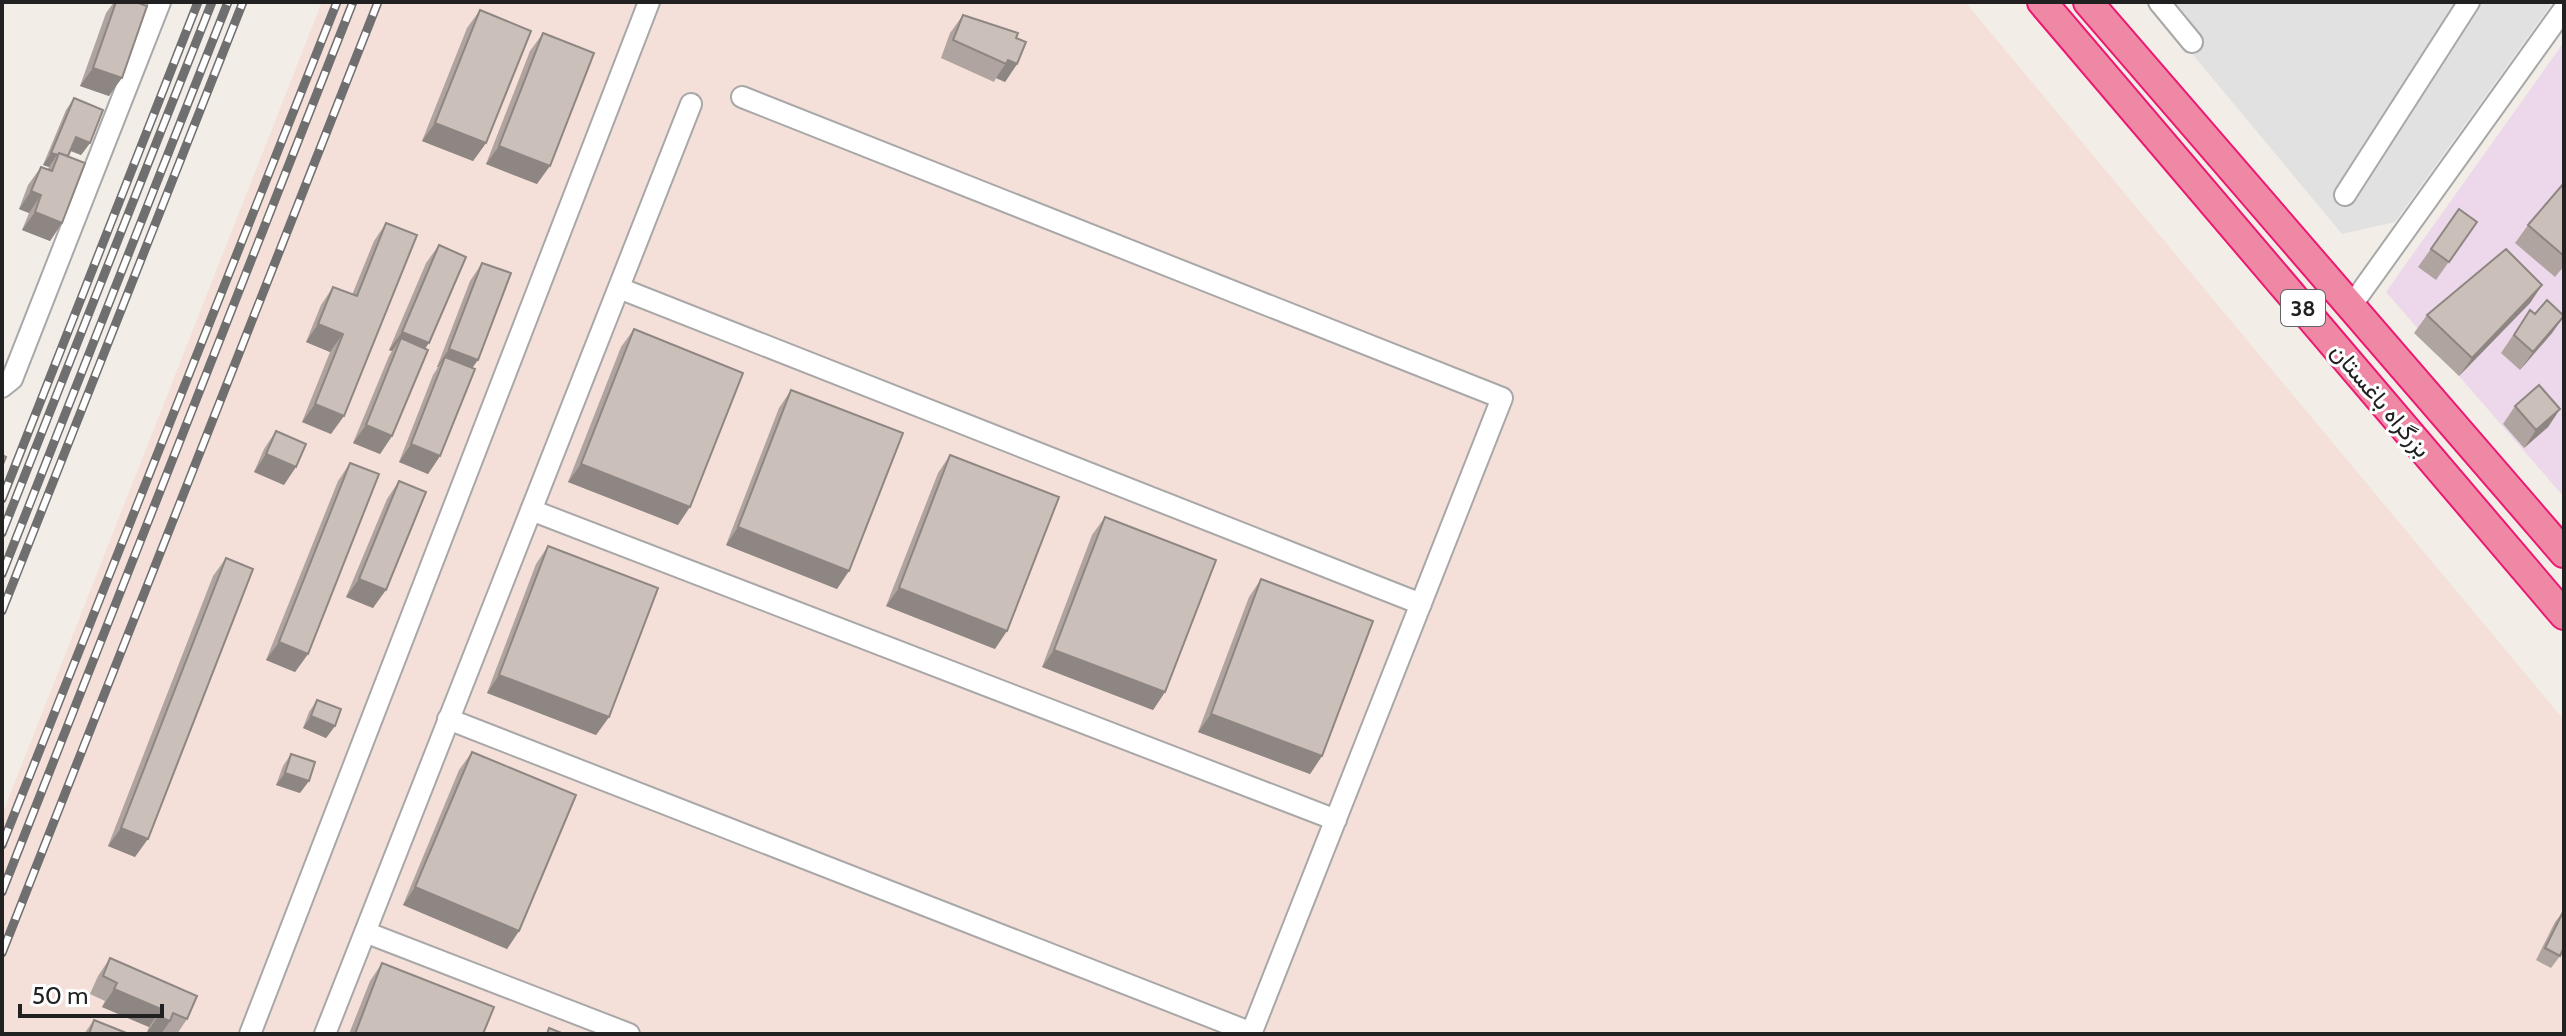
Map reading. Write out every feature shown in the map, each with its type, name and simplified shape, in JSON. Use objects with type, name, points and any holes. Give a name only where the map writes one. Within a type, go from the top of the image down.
[{"type":"highway","name":"بزرگراه باغستان","points":[[2042,2],[2564,615]]},
{"type":"highway","name":"بزرگراه باغستان","points":[[2088,2],[2564,553]]},
{"type":"street","points":[[2,387],[12,379],[160,2]]},
{"type":"street","points":[[250,1034],[649,2]]},
{"type":"street","points":[[2159,2],[2192,42]]},
{"type":"street","points":[[2345,195],[2469,2]]},
{"type":"street","points":[[2351,306],[2564,9]]},
{"type":"street","points":[[448,719],[1251,1033],[1502,398],[742,97]]},
{"type":"street","points":[[325,1034],[691,104]]},
{"type":"street","points":[[619,288],[1421,604]]},
{"type":"street","points":[[531,510],[1336,820]]},
{"type":"street","points":[[365,932],[629,1034]]},
{"type":"shaded area","points":[[322,2],[1965,2],[2564,720],[2564,1034],[2,1034],[2,815]]},
{"type":"shaded area","points":[[2149,2],[2553,2],[2395,222],[2342,234]]},
{"type":"shaded area","points":[[2564,42],[2564,497],[2386,292]]},
{"type":"building","points":[[116,2],[136,2],[147,6],[122,78],[93,68]]},
{"type":"building","points":[[480,10],[531,31],[486,143],[435,123]]},
{"type":"building","points":[[963,15],[1018,33],[1016,38],[1026,42],[1017,64],[1008,60],[1006,64],[953,40]]},
{"type":"building","points":[[543,33],[594,53],[550,166],[499,146]]},
{"type":"building","points":[[74,98],[103,110],[90,143],[76,137],[68,156],[51,153]]},
{"type":"building","points":[[59,153],[85,163],[62,223],[35,212],[41,195],[31,191],[41,167],[52,171]]},
{"type":"building","points":[[2564,183],[2564,256],[2528,225]]},
{"type":"building","points":[[2459,209],[2477,222],[2449,262],[2431,249]]},
{"type":"building","points":[[386,223],[417,235],[344,416],[315,404],[343,334],[318,324],[333,287],[357,296]]},
{"type":"building","points":[[439,245],[466,257],[429,343],[402,332]]},
{"type":"building","points":[[2506,249],[2542,285],[2472,358],[2427,315]]},
{"type":"building","points":[[482,263],[511,273],[478,360],[449,349]]},
{"type":"building","points":[[2547,300],[2564,316],[2533,352],[2514,335],[2530,310],[2535,314]]},
{"type":"building","points":[[634,329],[743,373],[690,507],[581,464]]},
{"type":"building","points":[[401,338],[428,350],[392,436],[366,425]]},
{"type":"building","points":[[445,357],[475,369],[440,456],[411,444]]},
{"type":"building","points":[[2539,385],[2560,409],[2536,430],[2515,406]]},
{"type":"building","points":[[791,390],[903,433],[849,571],[738,527]]},
{"type":"building","points":[[276,431],[306,444],[296,467],[266,454]]},
{"type":"building","points":[[950,455],[1059,497],[1007,631],[899,588]]},
{"type":"building","points":[[350,463],[379,474],[308,654],[279,642]]},
{"type":"building","points":[[399,481],[426,492],[386,590],[359,579]]},
{"type":"building","points":[[1105,517],[1216,560],[1165,692],[1054,650]]},
{"type":"building","points":[[548,546],[658,588],[609,717],[499,675]]},
{"type":"building","points":[[226,558],[253,569],[148,839],[121,828]]},
{"type":"building","points":[[1261,579],[1373,621],[1322,756],[1211,714]]},
{"type":"building","points":[[317,700],[341,709],[335,726],[311,716]]},
{"type":"building","points":[[472,752],[576,795],[519,931],[415,887]]},
{"type":"building","points":[[291,754],[315,762],[309,781],[285,773]]},
{"type":"building","points":[[2564,910],[2564,947],[2560,956],[2545,948]]},
{"type":"building","points":[[110,958],[197,996],[187,1019],[173,1013],[170,1021],[158,1016],[161,1009],[114,989],[117,983],[103,976]]},
{"type":"building","points":[[382,963],[494,1007],[483,1034],[355,1034]]},
{"type":"building","points":[[94,1020],[129,1034],[89,1034]]},
{"type":"building","points":[[549,1028],[564,1034],[547,1034]]},
{"type":"railway","points":[[2,499],[198,2]]},
{"type":"railway","points":[[2,533],[212,2]]},
{"type":"railway","points":[[2,574],[228,2]]},
{"type":"railway","points":[[2,611],[243,2]]},
{"type":"railway","points":[[2,845],[337,2]]},
{"type":"railway","points":[[2,892],[353,2]]},
{"type":"railway","points":[[2,953],[378,2]]}]
